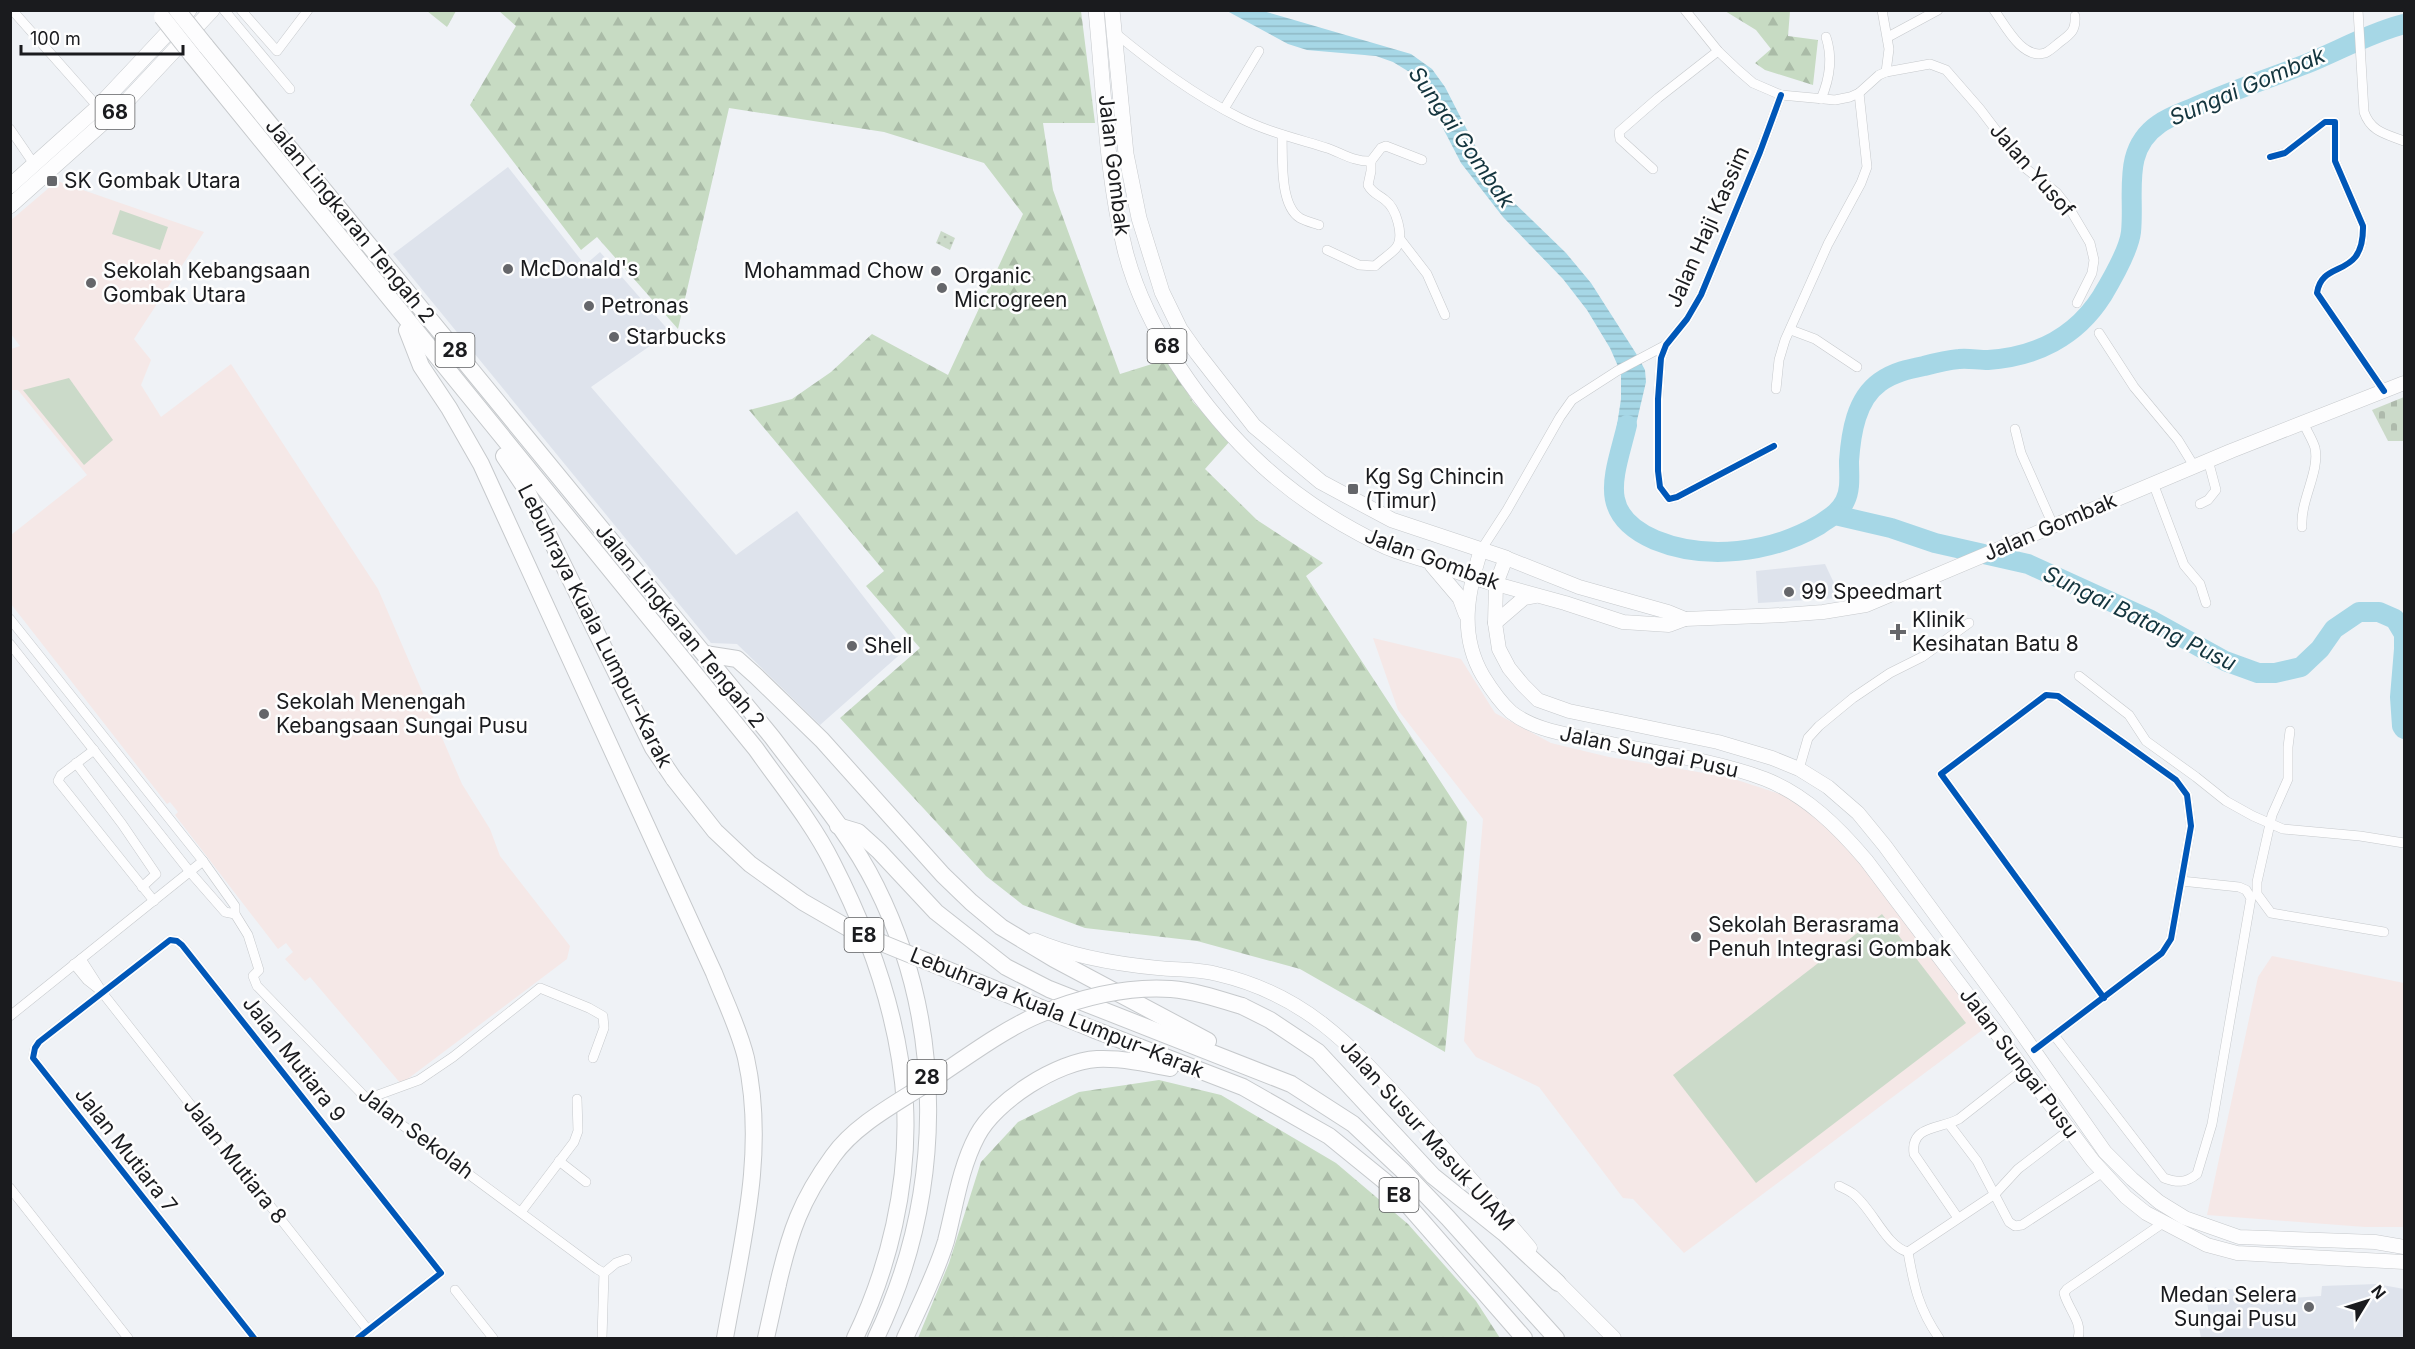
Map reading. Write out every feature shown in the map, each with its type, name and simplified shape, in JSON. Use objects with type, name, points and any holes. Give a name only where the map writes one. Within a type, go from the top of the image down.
[{"type":"highway","name":"Jalan Lingkaran Tengah 2","points":[[165,13],[199,50],[705,654],[772,737],[838,826],[876,885],[894,926],[911,980],[924,1040],[930,1107],[927,1156],[916,1228],[893,1298],[876,1338]]},
{"type":"highway","name":"Jalan Lingkaran Tengah 2","points":[[199,50],[400,312],[756,749],[808,822],[831,861],[866,934],[890,1017],[899,1057],[905,1105],[903,1154],[894,1222],[886,1255],[855,1338]]},
{"type":"highway","points":[[400,312],[422,366],[449,408],[486,474],[714,973],[741,1040],[752,1093],[755,1140],[752,1184],[725,1338]]},
{"type":"highway","name":"Lebuhraya Kuala Lumpur–Karak","points":[[460,387],[526,489],[653,748],[715,831],[750,864],[803,902],[855,932],[1243,1088],[1329,1136],[1394,1188],[1524,1338]]},
{"type":"highway","points":[[705,654],[737,659],[756,676],[822,740],[943,875],[970,902],[1001,927],[1143,1008],[1291,1084]]},
{"type":"highway","name":"Lebuhraya Kuala Lumpur–Karak","points":[[838,826],[858,832],[936,912],[1006,967],[1049,989],[1291,1084],[1353,1124],[1402,1170],[1557,1338]]},
{"type":"highway","points":[[766,1338],[788,1242],[800,1209],[834,1154],[852,1136],[883,1112],[983,1046],[1037,1015],[1110,993],[1172,989],[1209,996],[1242,1006],[1270,1020],[1318,1052],[1433,1176],[1504,1233],[1558,1283]]},
{"type":"highway","points":[[905,1338],[945,1243],[956,1198],[977,1134],[1014,1094],[1052,1072],[1095,1059],[1143,1062],[1194,1073],[1221,1084],[1243,1088]]},
{"type":"highway","points":[[1365,1101],[1425,1179],[1557,1338]]},
{"type":"main road","name":"68","points":[[10,186],[98,107],[189,10]]},
{"type":"main road","name":"68","points":[[10,206],[124,104],[212,10]]},
{"type":"main road","name":"Jalan Gombak","points":[[1096,10],[1110,156],[1126,253],[1161,337],[1182,372],[1238,441],[1264,467],[1307,501],[1382,545],[1472,577],[1566,603],[1623,622],[1669,625],[1685,619],[1823,612],[1866,605],[2201,463],[2404,382]]},
{"type":"main road","name":"Jalan Gombak","points":[[1112,10],[1126,154],[1138,218],[1162,292],[1180,329],[1254,426],[1321,482],[1392,520],[1506,558],[1579,587],[1685,619]]},
{"type":"main road","name":"Jalan Sungai Pusu","points":[[1481,550],[1472,577],[1466,614],[1470,651],[1491,691],[1512,712],[1532,724],[1551,731],[1713,764],[1766,780],[1814,807],[1843,832],[1866,860],[2024,1068],[2068,1130],[2103,1172],[2133,1202],[2163,1223],[2207,1245],[2237,1253],[2404,1262]]},
{"type":"main road","name":"Jalan Sungai Pusu","points":[[1506,558],[1496,584],[1499,649],[1509,668],[1538,700],[1597,718],[1718,742],[1772,758],[1798,769],[1828,787],[1858,813],[1885,846],[2034,1050],[2104,1152],[2159,1202],[2185,1218],[2239,1237],[2374,1242],[2404,1247]]},
{"type":"main road","points":[[1428,561],[1460,598],[1466,614]]},
{"type":"main road","points":[[1496,623],[1524,598],[1535,596]]},
{"type":"main road","name":"Jalan Susur Masuk UIAM","points":[[1001,927],[1080,956],[1148,967],[1216,974],[1277,994],[1305,1011],[1350,1046],[1426,1128],[1558,1283],[1614,1338]]},
{"type":"street","points":[[13,10],[98,107]]},
{"type":"street","points":[[224,10],[290,89]]},
{"type":"street","points":[[241,10],[277,51],[308,10]]},
{"type":"street","name":"Jalan Yusof","points":[[1685,10],[1718,51],[1753,83],[1780,95],[1835,100],[1859,93],[1879,75],[1886,72],[1930,64],[1946,70],[1980,109],[2024,167],[2057,193],[2090,243],[2094,260],[2092,273],[2077,303]]},
{"type":"street","points":[[1882,10],[1889,49],[1886,72]]},
{"type":"street","points":[[1888,37],[1938,10]]},
{"type":"street","points":[[1994,10],[2024,49],[2033,53],[2044,53],[2072,34],[2075,27],[2075,16]]},
{"type":"street","points":[[2358,10],[2364,112],[2368,123],[2378,132],[2404,141]]},
{"type":"street","points":[[1114,32],[1169,76],[1240,118],[1282,135],[1327,148],[1352,160],[1371,161]]},
{"type":"street","points":[[1821,99],[1830,69],[1830,50],[1826,37]]},
{"type":"street","points":[[1224,109],[1259,51]]},
{"type":"street","points":[[1653,170],[1620,139],[1619,132],[1718,51]]},
{"type":"street","points":[[1776,389],[1779,360],[1791,330],[1828,244],[1861,183],[1867,167],[1859,93]]},
{"type":"street","name":"Jalan Haji Kassim","points":[[1774,446],[1677,497],[1669,499],[1660,487],[1658,399],[1661,358],[1666,345],[1687,319],[1701,295],[1760,152],[1780,95]]},
{"type":"street","points":[[2270,157],[2285,153],[2325,122],[2331,120],[2335,122],[2335,161],[2363,226],[2363,234],[2358,256],[2352,262],[2327,274],[2319,283],[2318,293],[2384,391]]},
{"type":"street","points":[[10,129],[34,164]]},
{"type":"street","points":[[1282,135],[1285,192],[1289,204],[1299,218],[1319,225]]},
{"type":"street","points":[[1422,160],[1402,150],[1386,146],[1381,148],[1371,161],[1368,185],[1373,194],[1385,200],[1394,210],[1400,239],[1428,274],[1445,315]]},
{"type":"street","points":[[1326,250],[1359,266],[1375,266],[1397,247],[1400,239]]},
{"type":"street","points":[[1791,330],[1815,339],[1857,367]]},
{"type":"street","points":[[2099,333],[2134,387],[2178,440],[2201,463],[2216,490],[2208,500],[2200,504]]},
{"type":"street","points":[[1481,550],[1572,400],[1617,371],[1666,345]]},
{"type":"street","points":[[2302,422],[2315,447],[2315,459],[2301,513],[2302,527]]},
{"type":"street","points":[[2015,429],[2021,453],[2053,525]]},
{"type":"street","points":[[2153,483],[2184,565],[2200,584],[2206,603]]},
{"type":"street","points":[[10,619],[203,861],[235,906],[235,914],[225,912],[190,872],[10,644]]},
{"type":"street","points":[[1798,769],[1808,738],[1819,726],[1853,698],[1890,673],[1922,657],[1969,623]]},
{"type":"street","points":[[41,683],[54,674]]},
{"type":"street","points":[[2079,676],[2128,715],[2146,741],[2226,801],[2283,829],[2360,836],[2404,843]]},
{"type":"street","points":[[2034,1050],[2103,998],[2162,953],[2171,939],[2192,826],[2187,795],[2176,780],[2058,696],[2046,695],[1941,774],[2103,998]]},
{"type":"street","points":[[2290,731],[2288,779],[2270,822],[2257,882],[2257,894],[2271,913],[2384,932]]},
{"type":"street","points":[[94,750],[61,775],[58,781],[154,901]]},
{"type":"street","points":[[76,763],[156,874],[142,887]]},
{"type":"street","points":[[10,1016],[203,861]]},
{"type":"street","points":[[2054,1035],[2164,1178],[2183,1182],[2198,1174],[2212,1124],[2251,898],[2246,890],[2239,887],[2181,881]]},
{"type":"street","name":"Jalan Sekolah","points":[[235,914],[248,935],[259,970],[253,975],[257,986],[367,1099],[604,1273]]},
{"type":"street","name":"Jalan Mutiara 9","points":[[101,992],[167,941],[180,942],[441,1273],[368,1330]]},
{"type":"street","name":"Jalan Mutiara 8","points":[[78,962],[87,980],[101,992],[368,1330]]},
{"type":"street","points":[[367,1099],[419,1080],[453,1058],[540,988],[590,1008],[603,1016],[604,1028],[593,1058]]},
{"type":"street","name":"Jalan Mutiara 7","points":[[101,992],[39,1042],[33,1058],[254,1338]]},
{"type":"street","points":[[1958,1218],[1926,1175],[1914,1154],[1915,1138],[1928,1129],[1959,1119],[2024,1068]]},
{"type":"street","points":[[521,1212],[574,1142],[578,1131],[577,1099]]},
{"type":"street","points":[[1949,1124],[1977,1161],[2009,1222],[2015,1226],[2022,1225],[2103,1172]]},
{"type":"street","points":[[1839,1186],[1852,1192],[1862,1201],[1891,1240],[1901,1251],[1908,1252],[1995,1194],[2018,1169],[2068,1130]]},
{"type":"street","points":[[559,1161],[586,1182]]},
{"type":"street","points":[[10,1188],[128,1338]]},
{"type":"street","points":[[2078,1338],[2079,1326],[2064,1293],[2163,1223]]},
{"type":"street","points":[[1908,1252],[1917,1297],[1925,1318],[1939,1338]]},
{"type":"street","points":[[602,1338],[604,1273],[616,1263],[627,1259]]},
{"type":"street","points":[[455,1290],[493,1338]]},
{"type":"street","points":[[358,1338],[368,1330]]},
{"type":"shaded area","points":[[508,167],[585,265],[600,252],[670,332],[591,387],[736,555],[797,511],[905,650],[820,725],[737,644],[711,643],[393,254]]},
{"type":"shaded area","name":"Sekolah Menengah Kebangsaan Sungai Pusu","points":[[57,181],[204,232],[134,339],[151,360],[141,385],[161,417],[231,364],[378,589],[462,784],[490,829],[500,856],[570,946],[567,959],[401,1084],[310,977],[305,981],[285,959],[293,952],[286,943],[278,949],[175,815],[178,812],[170,802],[167,804],[11,604],[11,535],[87,475],[18,390],[11,390],[11,349],[20,346],[11,334],[10,221]]},
{"type":"shaded area","points":[[1825,564],[1841,598],[1758,603],[1756,571]]},
{"type":"shaded area","name":"Sekolah Berasrama Penuh Integrasi Gombak","points":[[1373,638],[1461,659],[1495,713],[1551,743],[1609,757],[1728,777],[1795,799],[1851,847],[1985,1028],[1684,1253],[1633,1199],[1623,1198],[1539,1087],[1476,1057],[1464,1041],[1483,819],[1398,710]]},
{"type":"shaded area","points":[[2272,956],[2404,983],[2404,1227],[2365,1227],[2207,1215],[2258,977]]},
{"type":"shaded area","name":"Medan Selera Sungai Pusu","points":[[2377,1284],[2404,1289],[2404,1338],[2201,1338],[2198,1322],[2209,1314],[2207,1303],[2213,1302],[2215,1287],[2292,1298],[2321,1296],[2322,1286]]},
{"type":"green space","points":[[456,10],[447,27],[427,11]]},
{"type":"green space","points":[[499,11],[1081,11],[1095,123],[1043,123],[1053,190],[1120,374],[1168,359],[1193,402],[1230,441],[1205,469],[1257,520],[1323,563],[1306,576],[1467,822],[1445,1052],[1300,969],[1197,941],[1085,928],[1023,905],[986,876],[840,718],[920,648],[866,586],[884,571],[749,410],[792,399],[831,372],[872,334],[948,375],[1023,214],[984,163],[884,132],[729,108],[678,329],[597,237],[581,250],[470,105],[516,26]]},
{"type":"green space","points":[[1725,11],[1790,11],[1788,36],[1818,40],[1813,85],[1765,70],[1755,63],[1771,49],[1756,30]]},
{"type":"green space","points":[[120,210],[168,227],[160,250],[112,234]]},
{"type":"green space","points":[[941,231],[955,238],[950,250],[936,243]]},
{"type":"green space","points":[[69,378],[113,440],[84,465],[23,390]]},
{"type":"green space","points":[[2404,397],[2404,441],[2388,441],[2372,410]]},
{"type":"green space","points":[[1882,914],[1966,1023],[1756,1183],[1673,1075]]},
{"type":"green space","points":[[1159,1080],[1221,1095],[1336,1163],[1408,1224],[1476,1301],[1500,1338],[918,1338],[949,1263],[981,1162],[1018,1122],[1079,1092]]},
{"type":"water","name":"Sungai Gombak","points":[[1227,11],[1263,11],[1411,54],[1432,69],[1445,87],[1480,155],[1504,193],[1566,253],[1591,283],[1645,370],[1646,382],[1630,450],[1613,451],[1621,399],[1621,373],[1610,348],[1587,310],[1563,279],[1503,217],[1461,163],[1416,76],[1393,62],[1376,56],[1307,50],[1288,44]]},
{"type":"waterway","name":"Sungai Gombak","points":[[1627,425],[1618,460],[1614,491],[1617,505],[1624,518],[1636,530],[1675,547],[1717,552],[1759,548],[1800,535],[1819,525],[1843,505],[1849,487],[1851,439],[1856,417],[1865,398],[1880,382],[1902,371],[1941,362],[2005,358],[2038,349],[2067,333],[2092,310],[2110,282],[2130,239],[2134,159],[2139,146],[2159,124],[2172,116],[2211,100],[2404,24]]},
{"type":"waterway","name":"Sungai Batang Pusu","points":[[1835,515],[1891,528],[1935,543],[2028,564],[2149,619],[2225,661],[2258,673],[2275,673],[2301,667],[2320,649],[2334,629],[2359,612],[2379,612],[2395,619],[2404,634],[2404,647]]},
{"type":"waterway","name":"Sungai Batang Pusu","points":[[2404,649],[2400,697],[2404,729]]},
{"type":"cycle path","points":[[1774,446],[1677,497],[1669,499],[1660,487],[1658,399],[1661,358],[1666,345],[1687,319],[1701,295],[1781,95]]},
{"type":"cycle path","points":[[2270,157],[2285,153],[2325,122],[2335,122],[2335,161],[2363,226],[2362,243],[2357,255],[2350,262],[2320,282],[2317,293],[2384,391]]},
{"type":"cycle path","points":[[2034,1050],[2162,953],[2171,939],[2191,826],[2187,795],[2176,780],[2058,696],[2046,695],[1941,774],[2104,998]]},
{"type":"cycle path","points":[[254,1338],[33,1058],[39,1042],[170,940],[182,945],[441,1273],[358,1338]]},
{"type":"place","name":"SK Gombak Utara","points":[[52,181]]},
{"type":"place","name":"McDonald's","points":[[508,269]]},
{"type":"place","name":"Mohammad Chow","points":[[936,271]]},
{"type":"place","name":"Sekolah Kebangsaan Gombak Utara","points":[[91,283]]},
{"type":"place","name":"Organic Microgreen","points":[[942,288]]},
{"type":"place","name":"Petronas","points":[[589,306]]},
{"type":"place","name":"Starbucks","points":[[614,337]]},
{"type":"place","name":"Kg Sg Chincin (Timur)","points":[[1353,489]]},
{"type":"place","name":"99 Speedmart","points":[[1789,592]]},
{"type":"place","name":"Klinik Kesihatan Batu 8","points":[[1898,632]]},
{"type":"place","name":"Shell","points":[[852,646]]},
{"type":"place","name":"Sekolah Menengah Kebangsaan Sungai Pusu","points":[[264,714]]},
{"type":"place","name":"Sekolah Berasrama Penuh Integrasi Gombak","points":[[1696,937]]},
{"type":"place","name":"Medan Selera Sungai Pusu","points":[[2309,1307]]}]
